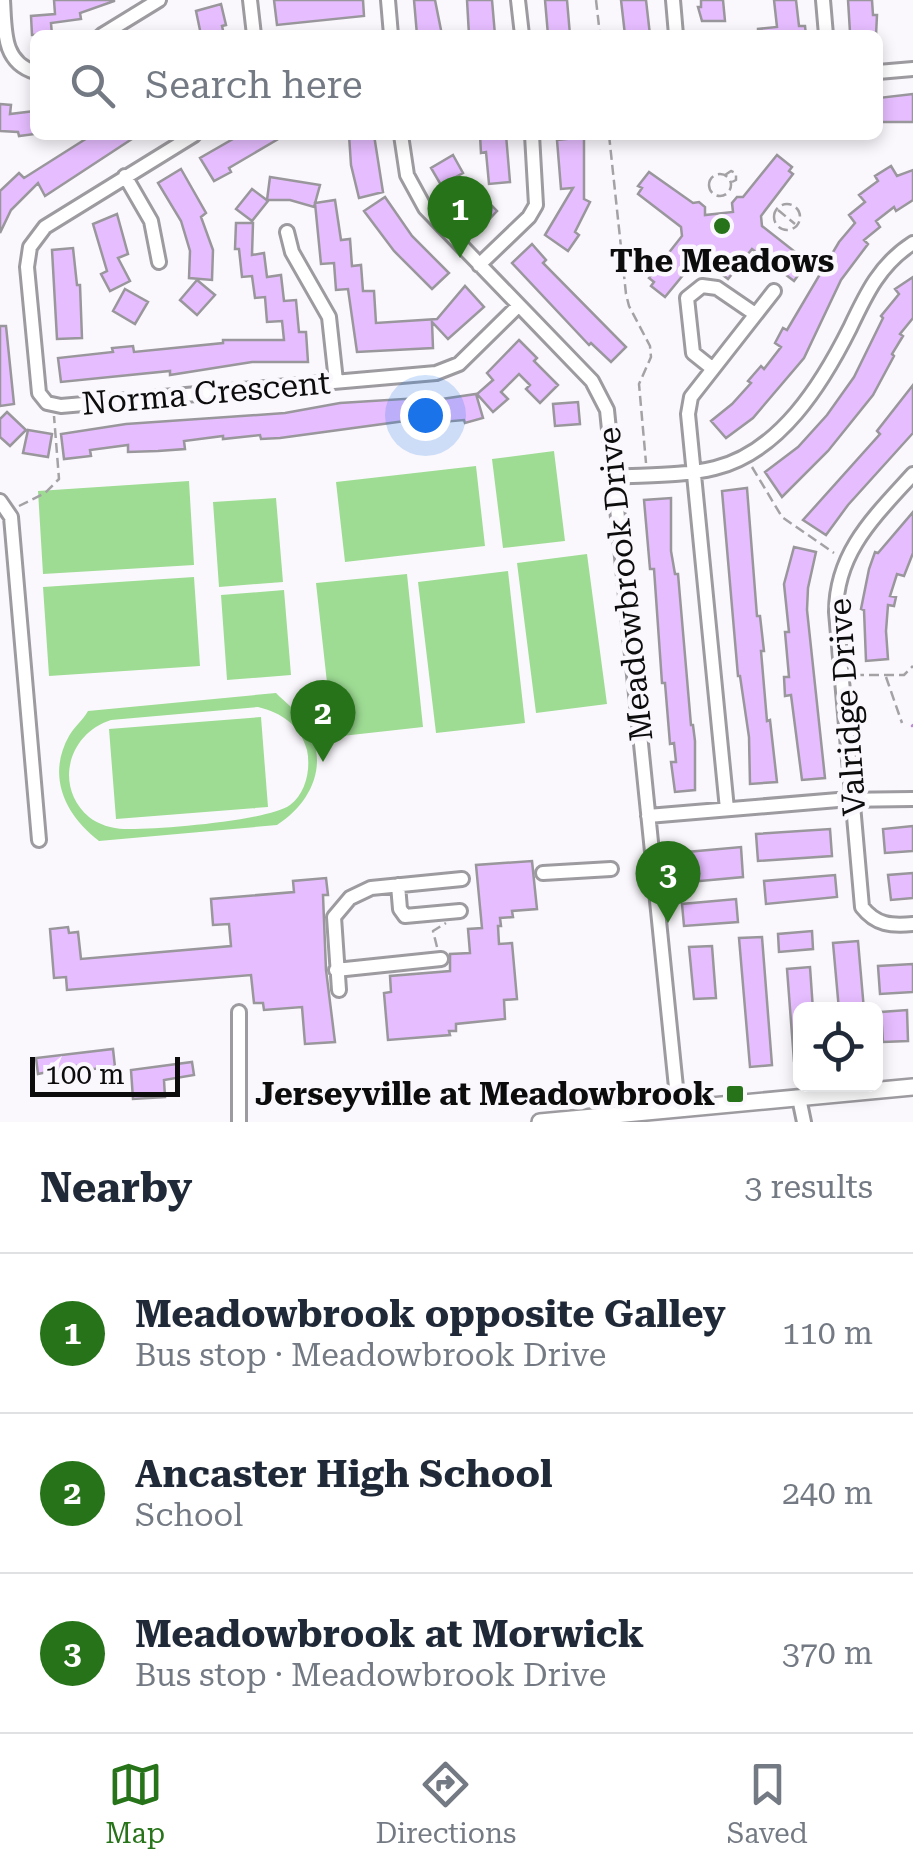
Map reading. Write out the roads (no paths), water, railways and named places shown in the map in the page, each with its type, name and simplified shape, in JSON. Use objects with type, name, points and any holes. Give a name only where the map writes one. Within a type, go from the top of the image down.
[{"type":"main road","points":[[540,1122],[913,1086]]},
{"type":"street","points":[[3,0],[9,55],[20,67],[30,70]]},
{"type":"street","points":[[109,30],[143,4],[159,0]]},
{"type":"street","points":[[250,0],[253,30]]},
{"type":"street","points":[[388,0],[391,30]]},
{"type":"street","points":[[518,0],[521,30]]},
{"type":"street","points":[[673,0],[676,30]]},
{"type":"street","points":[[823,0],[826,30]]},
{"type":"street","points":[[883,71],[913,68]]},
{"type":"street","name":"Norma Crescent","points":[[186,140],[44,228],[30,247],[27,267],[40,393],[47,404],[449,370],[518,306]]},
{"type":"street","name":"Meadowbrook Drive","points":[[402,140],[405,168],[414,192],[435,220],[592,381],[609,419],[678,1107]]},
{"type":"street","points":[[479,266],[533,211],[538,197],[532,140]]},
{"type":"street","points":[[125,176],[151,221],[159,262]]},
{"type":"street","points":[[287,232],[292,252],[329,317],[336,380]]},
{"type":"street","points":[[615,477],[694,472],[746,458],[774,436],[831,366],[879,273],[913,243]]},
{"type":"street","points":[[713,368],[692,353],[689,344],[687,298],[692,290],[702,286],[717,288],[756,314]]},
{"type":"street","points":[[727,809],[688,414],[691,397],[774,290]]},
{"type":"street","name":"Valridge Drive","points":[[913,474],[859,535],[840,572],[836,612],[862,907],[883,924],[913,924]]},
{"type":"street","points":[[3,505],[11,517],[39,840]]},
{"type":"street","points":[[648,816],[854,799],[913,799]]},
{"type":"street","points":[[544,873],[611,869]]},
{"type":"street","points":[[339,990],[334,917],[350,898],[371,888],[462,879]]},
{"type":"street","points":[[398,885],[400,909],[405,916],[460,911]]},
{"type":"street","points":[[336,970],[441,959]]},
{"type":"street","points":[[238,1012],[238,1122]]},
{"type":"street","points":[[800,1098],[804,1122]]},
{"type":"place","name":"The Meadows","points":[[722,226]]},
{"type":"place","name":"Meadowbrook opposite Galley","points":[[460,258]]},
{"type":"place","name":"Ancaster High School","points":[[323,762]]},
{"type":"place","name":"Meadowbrook at Morwick","points":[[668,923]]},
{"type":"place","name":"Jerseyville at Meadowbrook","points":[[735,1094]]}]
